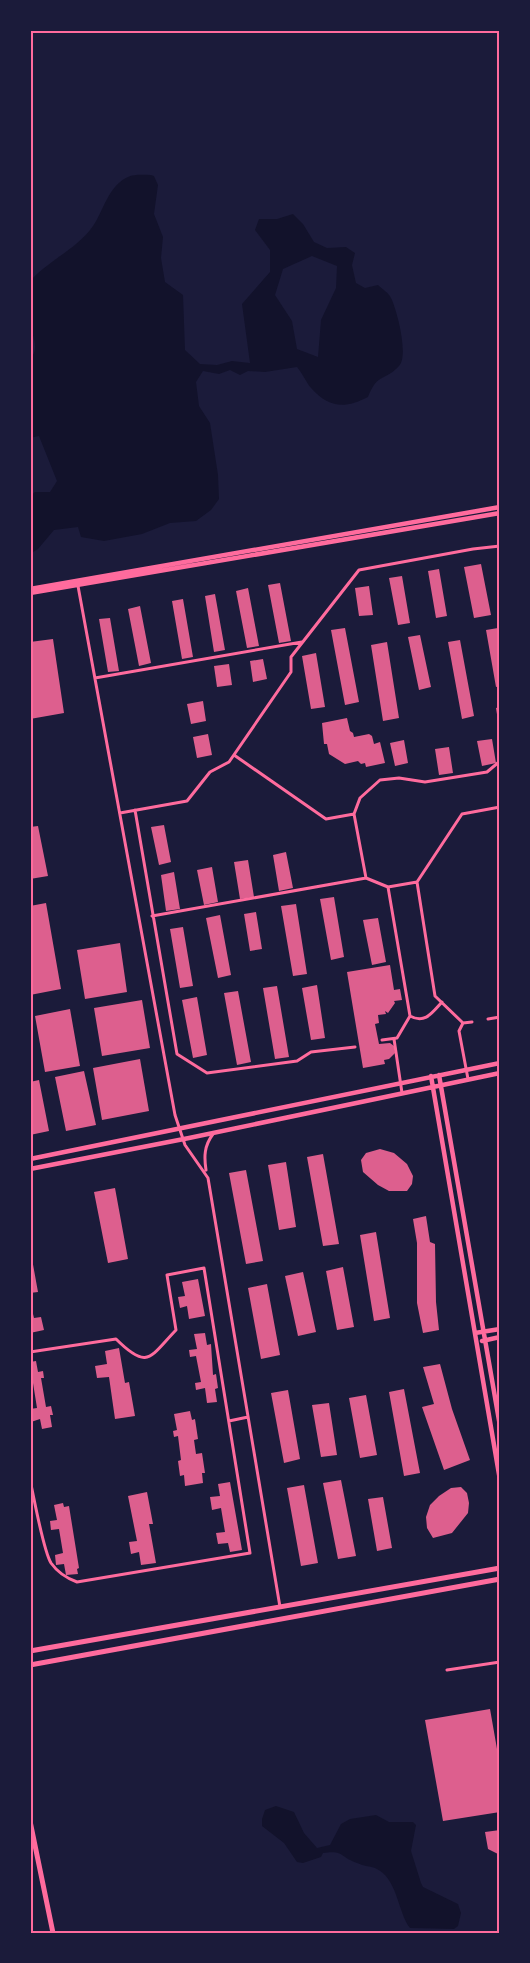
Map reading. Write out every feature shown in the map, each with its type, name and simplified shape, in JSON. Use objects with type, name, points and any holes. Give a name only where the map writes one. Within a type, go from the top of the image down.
[{"type":"main road","points":[[30,1652],[500,1568]]},
{"type":"main road","points":[[30,1665],[500,1579]]},
{"type":"main road","points":[[30,1821],[53,1933]]},
{"type":"street","points":[[78,583],[500,507]]},
{"type":"street","points":[[30,591],[500,513]]},
{"type":"street","points":[[120,813],[187,801],[210,772],[229,762],[291,672],[291,657],[359,570],[500,546]]},
{"type":"street","points":[[78,583],[178,1130],[206,1172]]},
{"type":"street","points":[[95,678],[303,641]]},
{"type":"street","points":[[234,755],[326,819],[354,814]]},
{"type":"street","points":[[366,878],[354,814],[360,798],[380,780],[399,778],[425,782],[487,772],[500,761]]},
{"type":"street","points":[[463,1023],[435,996],[417,882],[462,814],[500,807]]},
{"type":"street","points":[[135,810],[177,1054],[207,1074],[297,1061],[311,1052],[355,1047]]},
{"type":"street","points":[[152,916],[366,878],[388,887],[417,882]]},
{"type":"street","points":[[382,1040],[397,1038],[410,1016],[388,887]]},
{"type":"street","points":[[410,1016],[417,1020],[423,1019],[442,1002]]},
{"type":"street","points":[[488,1019],[500,1017]]},
{"type":"street","points":[[463,1023],[472,1022]]},
{"type":"street","points":[[463,1023],[459,1031],[468,1079]]},
{"type":"street","points":[[394,1039],[402,1094]]},
{"type":"street","points":[[30,1160],[500,1063]]},
{"type":"street","points":[[30,1169],[500,1073]]},
{"type":"street","points":[[439,1075],[500,1426]]},
{"type":"street","points":[[431,1076],[500,1480]]},
{"type":"street","points":[[214,1133],[206,1146],[204,1159],[280,1607]]},
{"type":"street","points":[[30,1352],[116,1339],[132,1355],[142,1358],[150,1357],[176,1330],[167,1275],[204,1268],[250,1553],[77,1582],[62,1575],[50,1561],[30,1480]]},
{"type":"street","points":[[475,1333],[500,1329]]},
{"type":"street","points":[[477,1342],[500,1337]]},
{"type":"street","points":[[229,1421],[248,1417]]},
{"type":"street","points":[[447,1670],[500,1662]]},
{"type":"shaded area","points":[[133,175],[154,176],[158,185],[154,214],[163,237],[161,258],[165,282],[183,295],[185,350],[200,364],[217,365],[232,361],[250,363],[242,304],[270,272],[270,250],[255,230],[259,219],[277,219],[293,214],[303,224],[314,242],[327,248],[346,247],[355,253],[352,265],[356,283],[365,288],[378,285],[390,296],[401,333],[402,361],[394,371],[378,380],[368,397],[345,405],[324,400],[309,386],[297,367],[265,372],[248,371],[240,375],[230,370],[219,374],[203,371],[196,382],[199,406],[210,423],[218,475],[219,499],[211,510],[196,521],[170,523],[142,534],[104,541],[81,537],[78,527],[54,530],[38,549],[30,554],[30,496],[35,492],[50,492],[57,481],[39,436],[30,438],[30,359],[35,346],[30,322],[30,281],[86,234],[97,220],[111,192],[121,181]],"holes":[[[312,256],[337,266],[336,288],[321,320],[318,357],[297,349],[292,321],[275,295],[283,269]]]},
{"type":"shaded area","points":[[276,1806],[294,1812],[304,1833],[317,1848],[330,1845],[341,1824],[350,1819],[376,1815],[389,1822],[413,1822],[416,1825],[411,1851],[421,1883],[423,1887],[458,1904],[461,1913],[458,1926],[454,1929],[410,1928],[393,1887],[383,1873],[375,1868],[351,1861],[339,1853],[323,1853],[321,1857],[303,1863],[297,1862],[284,1843],[262,1826],[265,1810]]},
{"type":"building","points":[[481,564],[491,615],[474,618],[464,567]]},
{"type":"building","points":[[439,569],[447,616],[436,618],[428,571]]},
{"type":"building","points":[[402,576],[410,623],[398,625],[389,578]]},
{"type":"building","points":[[280,583],[291,641],[279,643],[268,585]]},
{"type":"building","points":[[369,586],[373,615],[359,616],[355,588]]},
{"type":"building","points":[[248,588],[259,646],[247,648],[236,591]]},
{"type":"building","points":[[215,594],[225,650],[214,652],[205,596]]},
{"type":"building","points":[[183,599],[193,657],[182,659],[172,601]]},
{"type":"building","points":[[140,606],[151,663],[139,666],[128,609]]},
{"type":"building","points":[[110,618],[119,671],[108,672],[99,619]]},
{"type":"building","points":[[345,628],[359,702],[345,705],[331,630]]},
{"type":"building","points":[[498,628],[500,686],[496,687],[486,630]]},
{"type":"building","points":[[420,635],[431,687],[419,690],[408,637]]},
{"type":"building","points":[[53,639],[64,713],[30,719],[30,642]]},
{"type":"building","points":[[460,640],[474,716],[462,719],[448,642]]},
{"type":"building","points":[[387,642],[399,718],[383,721],[371,645]]},
{"type":"building","points":[[316,653],[325,707],[311,709],[302,656]]},
{"type":"building","points":[[263,659],[267,679],[253,682],[250,661]]},
{"type":"building","points":[[229,664],[232,685],[217,687],[214,666]]},
{"type":"building","points":[[203,701],[206,721],[191,724],[187,704]]},
{"type":"building","points":[[500,707],[500,727],[499,727],[496,708]]},
{"type":"building","points":[[347,718],[354,737],[369,734],[374,744],[380,742],[385,763],[366,767],[365,763],[361,764],[358,761],[345,764],[329,754],[327,744],[324,744],[322,723]]},
{"type":"building","points":[[208,734],[212,755],[197,758],[193,737]]},
{"type":"building","points":[[492,739],[496,763],[482,766],[477,741]]},
{"type":"building","points":[[404,740],[408,763],[395,766],[390,743]]},
{"type":"building","points":[[449,747],[453,773],[439,775],[435,749]]},
{"type":"building","points":[[164,825],[171,862],[159,865],[151,827]]},
{"type":"building","points":[[38,826],[48,876],[30,879],[30,827]]},
{"type":"building","points":[[286,852],[293,888],[279,891],[273,855]]},
{"type":"building","points":[[248,860],[254,897],[240,899],[234,862]]},
{"type":"building","points":[[212,867],[218,902],[204,905],[197,870]]},
{"type":"building","points":[[174,872],[180,909],[166,911],[161,875]]},
{"type":"building","points":[[334,897],[344,957],[331,960],[320,899]]},
{"type":"building","points":[[46,903],[61,989],[30,995],[30,906]]},
{"type":"building","points":[[296,904],[307,974],[293,976],[281,906]]},
{"type":"building","points":[[256,912],[262,949],[250,951],[244,914]]},
{"type":"building","points":[[220,915],[231,975],[218,978],[206,918]]},
{"type":"building","points":[[378,918],[386,962],[372,965],[363,920]]},
{"type":"building","points":[[183,927],[193,986],[180,988],[170,929]]},
{"type":"building","points":[[120,943],[127,992],[85,999],[77,950]]},
{"type":"building","points":[[390,965],[394,990],[400,989],[402,1000],[394,1001],[388,1013],[385,1011],[386,1014],[378,1015],[379,1023],[375,1024],[379,1044],[390,1043],[394,1046],[395,1053],[389,1059],[384,1060],[385,1064],[363,1068],[347,972]]},
{"type":"building","points":[[317,985],[325,1038],[311,1040],[302,988]]},
{"type":"building","points":[[277,986],[289,1057],[275,1059],[263,988]]},
{"type":"building","points":[[238,991],[251,1062],[237,1065],[224,993]]},
{"type":"building","points":[[197,997],[207,1055],[193,1058],[182,1000]]},
{"type":"building","points":[[142,1000],[150,1048],[102,1056],[94,1008]]},
{"type":"building","points":[[70,1009],[80,1066],[45,1072],[35,1016]]},
{"type":"building","points":[[140,1059],[149,1111],[102,1120],[93,1068]]},
{"type":"building","points":[[84,1071],[96,1125],[66,1131],[55,1077]]},
{"type":"building","points":[[39,1080],[49,1131],[30,1135],[30,1082]]},
{"type":"building","points":[[380,1149],[394,1153],[407,1164],[413,1176],[412,1184],[407,1191],[389,1191],[363,1172],[361,1160],[366,1153]]},
{"type":"building","points":[[323,1154],[339,1244],[323,1246],[307,1157]]},
{"type":"building","points":[[286,1162],[296,1227],[279,1230],[268,1165]]},
{"type":"building","points":[[246,1170],[263,1261],[246,1264],[229,1173]]},
{"type":"building","points":[[115,1188],[128,1259],[108,1263],[94,1192]]},
{"type":"building","points":[[426,1216],[430,1242],[435,1244],[439,1330],[423,1333],[417,1303],[417,1243],[413,1219]]},
{"type":"building","points":[[376,1232],[390,1318],[374,1321],[360,1235]]},
{"type":"building","points":[[32,1259],[38,1292],[30,1293],[30,1260]]},
{"type":"building","points":[[343,1267],[354,1327],[337,1330],[326,1271]]},
{"type":"building","points":[[303,1272],[316,1332],[298,1336],[285,1276]]},
{"type":"building","points":[[198,1279],[205,1316],[189,1319],[187,1306],[180,1308],[178,1297],[185,1296],[182,1282]]},
{"type":"building","points":[[267,1284],[280,1355],[261,1359],[248,1288]]},
{"type":"building","points":[[30,1302],[34,1318],[41,1317],[44,1330],[30,1333]]},
{"type":"building","points":[[205,1333],[207,1345],[211,1344],[213,1375],[216,1374],[218,1388],[215,1389],[217,1402],[207,1403],[205,1388],[196,1390],[195,1383],[201,1382],[196,1356],[190,1357],[189,1350],[197,1349],[194,1334]]},
{"type":"building","points":[[119,1348],[125,1383],[129,1382],[135,1416],[115,1419],[109,1377],[97,1378],[95,1366],[107,1364],[105,1351]]},
{"type":"building","points":[[36,1361],[38,1372],[43,1371],[44,1378],[41,1378],[46,1407],[51,1406],[53,1415],[50,1415],[52,1427],[42,1429],[40,1419],[31,1422],[30,1417],[30,1409],[37,1408],[33,1383],[30,1384],[32,1374],[30,1362]]},
{"type":"building","points":[[440,1364],[452,1409],[470,1460],[444,1470],[422,1407],[434,1404],[423,1367]]},
{"type":"building","points":[[404,1389],[420,1473],[404,1476],[389,1392]]},
{"type":"building","points":[[288,1390],[300,1459],[284,1463],[271,1393]]},
{"type":"building","points":[[366,1395],[377,1455],[360,1458],[349,1398]]},
{"type":"building","points":[[329,1403],[337,1455],[321,1457],[312,1405]]},
{"type":"building","points":[[190,1411],[192,1420],[195,1419],[198,1439],[194,1440],[196,1454],[202,1453],[205,1473],[202,1473],[203,1483],[185,1486],[184,1475],[180,1476],[178,1436],[174,1437],[173,1431],[177,1430],[174,1414]]},
{"type":"building","points":[[341,1480],[356,1556],[338,1559],[323,1483]]},
{"type":"building","points":[[230,1482],[242,1550],[230,1552],[228,1543],[218,1544],[216,1533],[225,1532],[221,1508],[212,1510],[210,1497],[220,1496],[218,1484]]},
{"type":"building","points":[[304,1485],[318,1563],[301,1566],[287,1488]]},
{"type":"building","points":[[461,1487],[467,1493],[468,1513],[452,1533],[433,1538],[427,1528],[426,1517],[430,1505],[451,1488]]},
{"type":"building","points":[[147,1492],[153,1524],[149,1524],[156,1563],[141,1565],[139,1552],[131,1554],[129,1542],[137,1541],[128,1496]]},
{"type":"building","points":[[383,1497],[392,1548],[377,1551],[368,1499]]},
{"type":"building","points":[[63,1503],[64,1507],[69,1506],[78,1574],[66,1575],[64,1564],[56,1565],[55,1555],[63,1553],[59,1529],[51,1530],[50,1521],[57,1520],[54,1505]]},
{"type":"building","points":[[490,1709],[500,1766],[500,1812],[443,1821],[425,1720]]},
{"type":"building","points":[[500,1830],[500,1855],[488,1849],[485,1832]]}]
